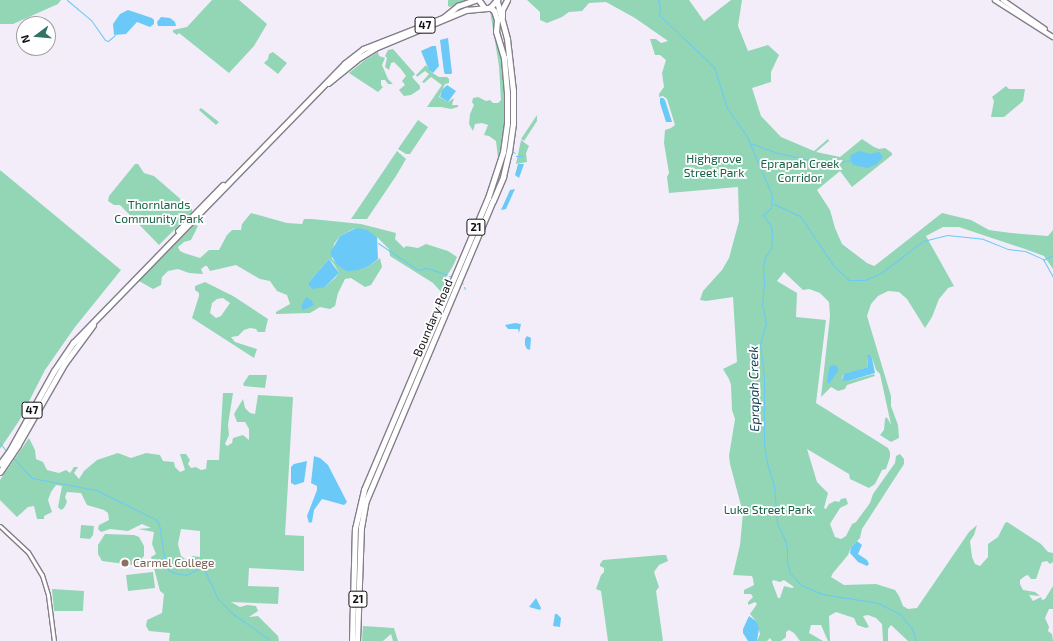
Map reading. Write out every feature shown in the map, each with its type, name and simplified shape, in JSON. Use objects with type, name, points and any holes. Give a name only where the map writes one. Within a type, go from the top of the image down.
[{"type":"highway","name":"47","points":[[0,472],[65,363],[103,313],[344,64],[363,49],[443,18],[458,6],[475,0]]},
{"type":"highway","points":[[479,0],[484,7],[490,8],[497,1]]},
{"type":"highway","name":"21","points":[[504,25],[502,10],[507,0]]},
{"type":"highway","name":"Boundary Road","points":[[357,641],[361,528],[366,502],[503,178],[509,152],[513,124],[514,99],[507,39],[497,1]]},
{"type":"highway","name":"47","points":[[316,93],[356,60],[372,49],[466,10],[484,7]]},
{"type":"highway","name":"Boundary Road","points":[[352,641],[355,529],[362,496],[488,198],[503,152],[507,124],[507,93],[504,58],[496,32],[498,20],[494,11],[490,8]]},
{"type":"highway","name":"47","points":[[0,464],[8,457]]},
{"type":"main road","points":[[995,0],[1053,36]]},
{"type":"main road","points":[[1003,0],[1053,36]]},
{"type":"street","points":[[0,526],[28,552],[42,575],[48,595],[54,641]]},
{"type":"green space","points":[[0,0],[61,0],[58,4],[31,16],[16,16],[16,23],[13,24],[0,24]]},
{"type":"green space","points":[[212,0],[239,0],[267,24],[254,46],[229,73],[179,33],[177,35],[173,32],[173,30],[187,27]]},
{"type":"green space","points":[[448,0],[467,0],[450,7],[448,6]]},
{"type":"green space","points":[[527,0],[689,0],[704,21],[731,0],[742,0],[738,26],[748,51],[768,45],[779,55],[771,72],[771,82],[752,88],[761,116],[781,137],[814,151],[828,139],[829,141],[816,152],[840,157],[862,139],[874,147],[879,149],[885,148],[892,153],[892,155],[852,187],[840,171],[817,190],[830,210],[835,228],[842,244],[867,263],[874,266],[942,213],[971,220],[989,230],[1048,236],[1053,230],[1053,269],[1044,256],[959,227],[943,227],[926,236],[954,286],[948,288],[939,299],[932,317],[925,328],[907,299],[899,292],[888,291],[878,296],[871,304],[867,316],[891,396],[891,406],[898,425],[899,438],[891,442],[880,435],[884,430],[886,417],[891,425],[880,374],[876,370],[871,355],[867,357],[868,367],[843,375],[842,379],[848,381],[874,374],[875,376],[847,385],[845,389],[838,391],[831,387],[821,397],[830,316],[829,302],[820,293],[809,289],[803,290],[784,272],[777,281],[797,293],[796,317],[826,320],[816,403],[888,448],[890,452],[886,469],[882,470],[875,484],[869,488],[850,479],[849,474],[807,449],[817,482],[828,493],[824,508],[826,509],[829,504],[835,501],[839,502],[841,499],[846,498],[848,504],[840,508],[830,524],[835,537],[841,539],[846,536],[852,524],[856,522],[870,503],[873,494],[895,463],[896,456],[900,454],[904,459],[904,464],[862,529],[860,538],[851,547],[848,555],[831,577],[844,585],[876,584],[895,590],[903,606],[908,609],[917,608],[969,532],[977,525],[974,535],[970,541],[972,557],[975,564],[980,566],[988,557],[988,544],[998,537],[1005,523],[1007,522],[1041,544],[1048,552],[1053,553],[1053,562],[1050,564],[1047,561],[1042,562],[1036,579],[1031,579],[1028,575],[1020,580],[1020,584],[1023,590],[1035,592],[1040,596],[1029,595],[1033,601],[1041,597],[1042,600],[1045,599],[1053,586],[1053,609],[1049,609],[1045,618],[1049,627],[1048,631],[1052,634],[1053,641],[908,641],[891,625],[888,629],[888,641],[883,641],[882,624],[876,618],[868,615],[863,616],[869,627],[866,628],[857,625],[854,618],[836,612],[829,616],[830,641],[828,641],[821,625],[811,625],[809,633],[823,641],[800,641],[794,633],[789,630],[786,632],[786,637],[781,641],[772,641],[770,638],[767,641],[757,641],[760,634],[756,621],[750,614],[757,604],[755,602],[748,605],[748,602],[753,597],[751,594],[744,594],[744,590],[754,585],[752,576],[733,575],[740,545],[743,513],[730,464],[729,456],[735,419],[732,410],[731,385],[723,369],[737,362],[733,297],[706,301],[700,300],[703,291],[722,270],[729,258],[739,221],[738,187],[669,193],[667,177],[669,173],[664,143],[665,130],[675,125],[667,99],[663,96],[659,97],[659,94],[664,87],[662,73],[666,60],[660,55],[655,55],[650,39],[656,39],[661,43],[668,41],[635,18],[606,2],[589,3],[582,11],[569,12],[562,17],[547,23],[540,20],[540,12]],"holes":[[[773,580],[780,582],[784,580],[794,587],[784,586],[780,598],[778,598],[772,582]]]},
{"type":"green space","points":[[490,11],[495,21],[495,38],[501,52],[503,73],[505,117],[502,144],[498,158],[496,141],[489,136],[484,135],[488,125],[482,123],[475,124],[473,131],[469,124],[470,114],[474,105],[472,102],[473,98],[478,97],[486,101],[490,100],[493,103],[498,103],[501,100],[499,66]]},
{"type":"green space","points":[[393,49],[415,74],[412,77],[420,86],[420,89],[411,95],[404,96],[399,90],[405,85],[402,81],[406,76],[401,69],[394,62],[391,63],[389,70],[385,67],[387,58],[385,56],[388,50]]},
{"type":"green space","points":[[273,52],[287,63],[278,74],[264,63],[268,59],[269,54]]},
{"type":"green space","points":[[378,52],[379,56],[385,58],[382,65],[388,79],[393,84],[388,84],[385,80],[381,80],[381,85],[383,87],[378,92],[349,73]]},
{"type":"green space","points":[[426,65],[431,72],[439,77],[447,77],[449,79],[449,83],[445,84],[439,97],[448,102],[454,98],[452,105],[458,105],[458,107],[451,109],[427,107],[442,85],[431,77],[424,83],[422,82],[429,74],[425,71],[417,77],[416,75]]},
{"type":"green space","points":[[1006,86],[1009,89],[1025,89],[1023,101],[1004,117],[991,117],[994,101],[992,97]]},
{"type":"green space","points":[[201,108],[219,122],[216,125],[199,110]]},
{"type":"green space","points":[[537,115],[537,121],[524,141],[521,139]]},
{"type":"green space","points":[[418,120],[428,127],[410,154],[406,154],[398,149]]},
{"type":"green space","points":[[521,140],[529,146],[526,153],[527,162],[516,164]]},
{"type":"green space","points":[[397,151],[406,159],[367,219],[351,219]]},
{"type":"green space","name":"Thornlands Community Park","points":[[135,164],[138,164],[144,173],[154,176],[192,209],[192,212],[159,245],[120,205],[114,205],[108,201],[109,196]]},
{"type":"green space","points":[[0,170],[121,270],[75,327],[45,370],[19,421],[0,449]]},
{"type":"green space","points":[[251,213],[287,223],[302,224],[304,219],[312,219],[361,224],[396,233],[395,239],[404,248],[406,246],[418,248],[426,244],[448,251],[457,257],[446,277],[443,294],[433,283],[390,256],[389,249],[377,237],[356,228],[353,229],[340,236],[334,244],[332,259],[341,268],[359,270],[369,266],[380,258],[382,267],[371,285],[365,287],[351,278],[345,279],[338,293],[335,306],[330,309],[320,307],[310,313],[276,314],[276,312],[290,304],[287,295],[277,291],[270,281],[260,279],[236,265],[210,271],[207,266],[205,266],[201,269],[203,274],[189,273],[178,269],[168,271],[162,277],[161,285],[153,289],[139,281],[195,224],[198,226],[191,240],[184,242],[178,247],[180,251],[184,253],[200,258],[209,250],[219,250],[227,235],[232,230],[241,230],[242,224]],"holes":[[[329,259],[339,273],[325,287],[309,282]]]},
{"type":"green space","points":[[205,282],[233,296],[268,319],[265,332],[258,332],[256,329],[250,328],[244,330],[238,336],[231,337],[235,342],[257,349],[254,358],[192,318],[199,296],[199,293],[195,290],[195,286]],"holes":[[[223,298],[230,303],[221,316],[216,318],[210,313],[212,303],[217,299]]]},
{"type":"green space","points":[[249,375],[267,375],[265,388],[244,386],[243,384]]},
{"type":"green space","points":[[223,393],[233,393],[228,425],[229,435],[225,444],[227,446],[232,443],[233,438],[243,435],[249,440],[249,429],[245,422],[237,422],[234,414],[243,399],[245,408],[250,413],[255,414],[258,395],[293,397],[285,535],[304,536],[304,571],[249,568],[248,586],[279,587],[278,604],[231,602],[240,607],[247,605],[256,606],[258,611],[249,617],[258,616],[278,636],[279,641],[169,641],[170,633],[149,631],[146,626],[147,620],[162,613],[164,594],[160,591],[151,557],[156,554],[152,544],[154,532],[138,529],[151,528],[142,524],[128,531],[110,529],[101,532],[98,529],[99,525],[109,520],[108,513],[104,510],[87,505],[81,493],[67,492],[65,497],[67,502],[61,510],[58,507],[62,486],[56,485],[51,492],[48,500],[52,512],[44,516],[44,519],[37,519],[34,506],[28,507],[17,517],[0,500],[0,480],[29,438],[35,450],[36,459],[43,462],[47,470],[59,473],[66,470],[70,473],[74,467],[78,467],[74,473],[79,479],[84,471],[97,460],[118,453],[131,458],[146,453],[160,455],[163,461],[174,462],[175,467],[180,472],[185,470],[180,454],[186,454],[190,460],[188,464],[191,468],[196,467],[201,470],[206,469],[207,460],[219,460]],"holes":[[[181,529],[200,531],[200,557],[193,556],[187,560],[181,556],[178,544]]]},
{"type":"green space","points":[[81,525],[94,526],[93,535],[90,539],[80,538]]},
{"type":"green space","points":[[105,534],[134,535],[139,537],[144,546],[144,556],[139,562],[132,565],[102,561],[98,554],[98,545]]},
{"type":"green space","points":[[666,555],[668,561],[659,565],[654,572],[659,587],[656,591],[663,641],[608,641],[601,591],[596,589],[601,575],[604,572],[604,568],[600,566],[600,564],[603,560]]},
{"type":"green space","points":[[153,572],[155,588],[128,591],[126,575]]},
{"type":"green space","points":[[52,589],[84,591],[83,611],[54,611]]},
{"type":"green space","points":[[363,626],[394,628],[398,641],[393,641],[391,634],[383,641],[362,641]]},
{"type":"water","points":[[128,10],[152,18],[154,20],[154,24],[150,27],[137,22],[126,34],[114,35],[113,24],[120,14]]},
{"type":"water","points":[[161,17],[170,18],[175,22],[176,26],[158,26],[157,22]]},
{"type":"water","points":[[448,38],[452,73],[445,74],[440,40]]},
{"type":"water","points":[[432,46],[436,46],[439,66],[433,73],[429,70],[421,51]]},
{"type":"water","points":[[447,85],[456,91],[448,102],[440,97],[442,90]]},
{"type":"water","points":[[660,98],[665,100],[672,122],[666,122],[660,103]]},
{"type":"water","points":[[860,151],[870,154],[879,152],[883,157],[877,164],[868,168],[853,165],[850,158],[851,155]]},
{"type":"water","points":[[518,164],[524,164],[519,178],[515,175]]},
{"type":"water","points":[[515,189],[506,209],[501,210],[510,190]]},
{"type":"water","points":[[356,228],[367,230],[377,237],[378,259],[369,266],[359,270],[347,271],[336,264],[330,253],[340,236]]},
{"type":"water","points":[[329,259],[339,273],[325,287],[313,289],[309,286],[309,282]]},
{"type":"water","points":[[306,297],[311,300],[314,305],[303,310],[301,307]]},
{"type":"water","points":[[515,323],[521,324],[519,333],[518,329],[508,329],[505,325]]},
{"type":"water","points":[[527,336],[531,338],[530,350],[527,349],[525,345],[525,339]]},
{"type":"water","points":[[867,355],[871,355],[875,373],[848,381],[842,380],[844,374],[868,367]]},
{"type":"water","points":[[835,365],[838,368],[838,371],[829,384],[827,382],[829,369],[830,366]]},
{"type":"water","points":[[314,456],[320,458],[328,465],[347,502],[344,505],[322,499],[314,510],[312,522],[309,523],[307,516],[317,490],[317,486],[311,483]]},
{"type":"water","points":[[307,461],[304,482],[295,485],[291,483],[291,467],[294,464]]},
{"type":"water","points":[[857,541],[862,545],[858,554],[867,560],[869,564],[867,566],[858,562],[850,553],[851,547]]},
{"type":"water","points":[[536,598],[541,608],[540,610],[529,607]]},
{"type":"water","points":[[555,614],[561,618],[560,627],[553,626]]},
{"type":"water","points":[[749,616],[756,621],[759,628],[757,641],[748,641],[743,633],[743,629]]},
{"type":"waterway","points":[[67,0],[91,20],[105,40],[108,41],[115,35]]},
{"type":"waterway","name":"Eprapah Creek","points":[[658,0],[660,6],[659,15],[714,67],[727,108],[747,137],[772,195],[771,208],[763,215],[770,224],[772,231],[771,248],[765,257],[763,267],[764,283],[762,304],[766,323],[760,344],[764,376],[764,444],[767,463],[774,486],[777,523],[785,540],[790,573],[801,585],[822,594],[878,603],[900,614],[912,629],[916,641]]},
{"type":"waterway","points":[[502,134],[502,145]]},
{"type":"waterway","points":[[750,143],[778,153],[829,164],[851,160]]},
{"type":"waterway","points":[[516,156],[522,156]]},
{"type":"waterway","points":[[774,204],[800,216],[834,266],[849,280],[865,280],[881,273],[923,241],[947,235],[983,239],[1008,249],[1025,251],[1043,259],[1053,277]]},
{"type":"waterway","points":[[378,243],[418,270],[427,268],[447,275]]},
{"type":"waterway","points":[[1043,260],[1053,255]]},
{"type":"waterway","points":[[0,443],[7,452]]},
{"type":"waterway","points":[[12,457],[32,478],[96,490],[155,519],[159,524],[165,561],[168,570],[174,573],[186,575],[200,568],[204,569],[218,599],[233,614],[270,641]]},
{"type":"place","name":"Carmel College","points":[[125,563]]},
{"type":"park label","name":"Highgrove Street Park","points":[[714,166]]},
{"type":"park label","name":"Eprapah Creek Corridor","points":[[800,171]]},
{"type":"park label","name":"Luke Street Park","points":[[768,510]]}]
